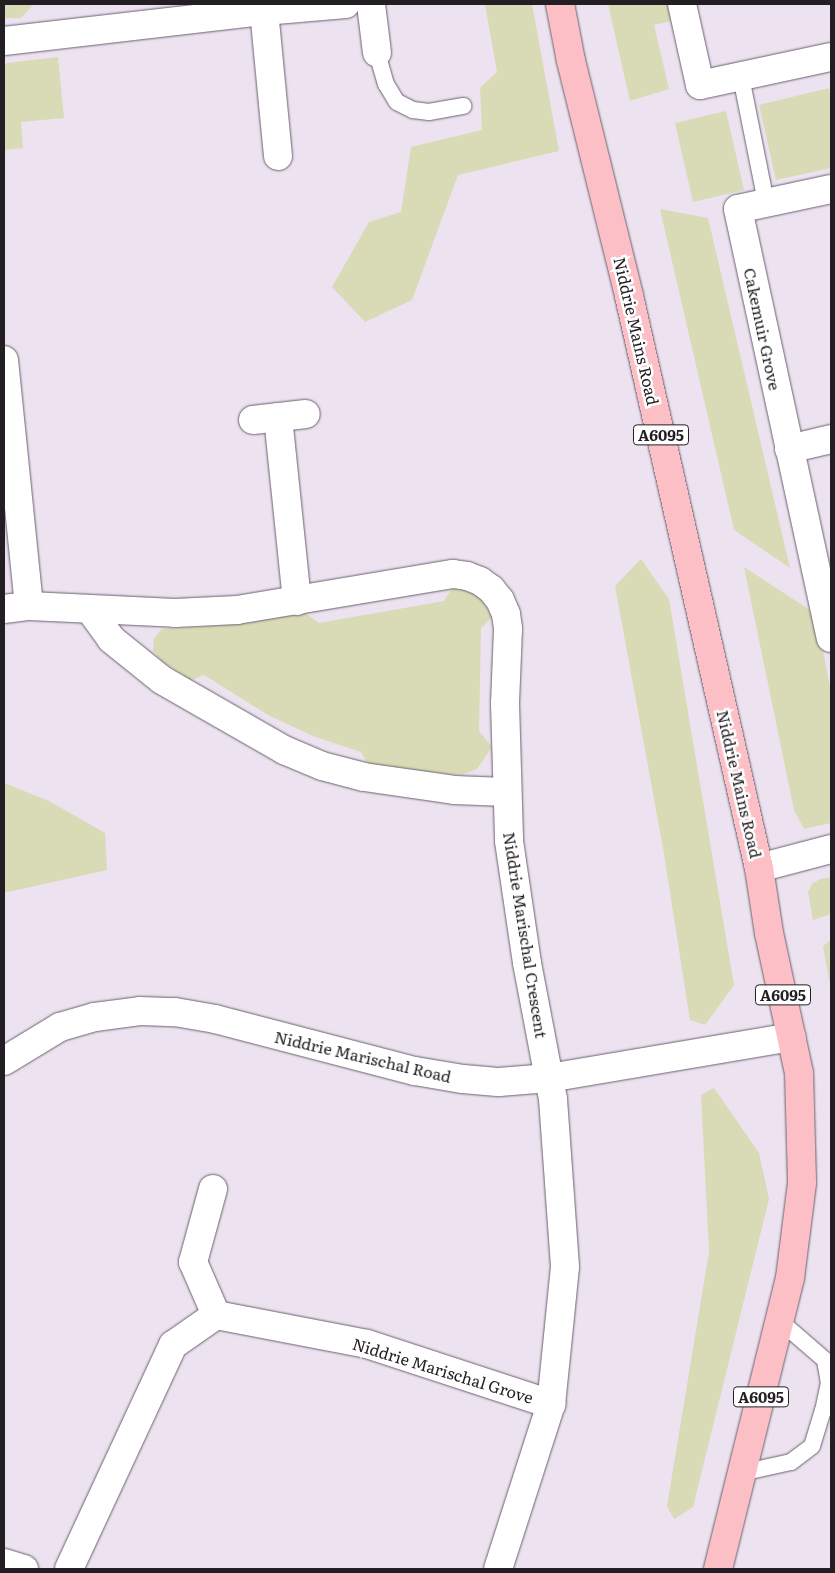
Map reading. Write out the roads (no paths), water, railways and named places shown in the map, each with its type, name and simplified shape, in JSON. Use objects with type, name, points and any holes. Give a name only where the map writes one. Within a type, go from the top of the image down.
[{"type":"main road","name":"Niddrie Mains Road","points":[[560,4],[571,61],[630,296],[759,868],[769,933],[792,1037],[801,1100],[802,1183],[796,1238],[781,1322],[718,1569]]},
{"type":"street","points":[[4,41],[263,7],[346,4]]},
{"type":"street","points":[[371,4],[377,53]]},
{"type":"street","points":[[682,4],[700,85],[831,57]]},
{"type":"street","points":[[263,7],[278,156]]},
{"type":"street","points":[[766,202],[831,189]]},
{"type":"street","name":"Cakemuir Grove","points":[[766,202],[738,210],[789,449],[823,557],[831,638]]},
{"type":"street","points":[[4,360],[17,608]]},
{"type":"street","points":[[297,601],[265,419],[306,414]]},
{"type":"street","points":[[789,449],[831,439]]},
{"type":"street","name":"Niddrie Marischal Crescent","points":[[17,608],[175,614],[238,610],[453,574],[467,576],[491,589],[500,600],[506,614],[508,629],[506,792],[515,888],[549,1078]]},
{"type":"street","points":[[91,611],[110,638],[162,680],[284,750],[322,766],[364,777],[454,790],[506,792]]},
{"type":"street","points":[[759,868],[831,849]]},
{"type":"street","name":"Niddrie Marischal Road","points":[[4,1061],[60,1027],[95,1017],[140,1010],[175,1012],[215,1019],[415,1071],[464,1080],[499,1082],[549,1078],[792,1037]]},
{"type":"street","name":"Niddrie Marischal Grove","points":[[498,1569],[551,1404],[565,1267],[553,1100],[549,1078]]},
{"type":"street","points":[[69,1569],[172,1345],[216,1315],[193,1262],[213,1188]]},
{"type":"street","name":"Niddrie Marischal Grove","points":[[216,1315],[367,1344],[551,1404]]},
{"type":"street","points":[[4,1563],[24,1569]]},
{"type":"lane","points":[[377,53],[386,84],[397,102],[413,110],[429,112],[463,106]]},
{"type":"lane","points":[[741,76],[766,202]]},
{"type":"lane","points":[[741,1473],[791,1462],[812,1446],[823,1411],[829,1383],[825,1360],[781,1322]]}]
